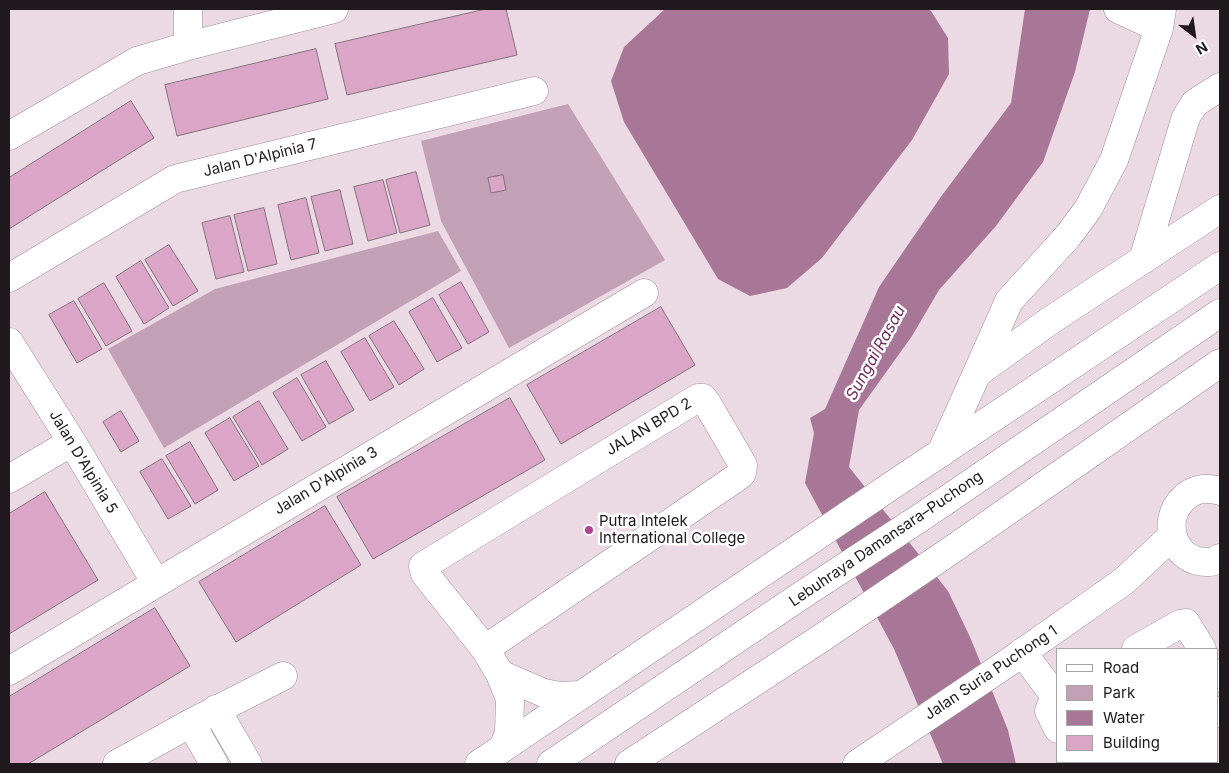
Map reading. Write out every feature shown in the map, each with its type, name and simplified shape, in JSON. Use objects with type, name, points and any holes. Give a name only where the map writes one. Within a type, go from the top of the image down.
[{"type":"main road","points":[[9,136],[137,61],[334,9]]},
{"type":"main road","points":[[941,453],[1009,301],[1068,236],[1088,209],[1114,160],[1161,18],[1118,9]]},
{"type":"main road","points":[[188,46],[189,10]]},
{"type":"main road","points":[[1143,260],[1186,117],[1196,103],[1220,87]]},
{"type":"main road","name":"Jalan D'Alpinia 7","points":[[9,278],[175,179],[534,92]]},
{"type":"main road","points":[[977,373],[1051,320],[1220,209]]},
{"type":"main road","points":[[479,764],[1220,266]]},
{"type":"main road","points":[[1023,286],[1024,309],[1034,316],[1051,320]]},
{"type":"main road","name":"Jalan D'Alpinia 3","points":[[9,671],[644,293]]},
{"type":"main road","name":"Lebuhraya Damansara–Puchong","points":[[551,764],[923,516],[1220,313]]},
{"type":"main road","name":"Jalan D'Alpinia 5","points":[[9,342],[72,442],[156,583]]},
{"type":"main road","points":[[629,764],[950,551],[1220,363]]},
{"type":"main road","name":"JALAN BPD 2","points":[[698,398],[703,398],[743,465],[742,473],[485,649],[426,574],[423,566],[698,398]]},
{"type":"main road","points":[[9,479],[72,442]]},
{"type":"main road","points":[[1212,564],[1187,556],[1177,546],[1172,536],[1170,524],[1178,503],[1187,495],[1197,490],[1209,489],[1220,491]]},
{"type":"main road","name":"Jalan Suria Puchong 1","points":[[857,764],[1124,582],[1172,536]]},
{"type":"main road","name":"Jalan Suria Puchong 1","points":[[1124,582],[1212,564]]},
{"type":"main road","points":[[1138,648],[1180,624],[1186,624],[1201,648]]},
{"type":"main road","points":[[485,649],[500,674],[510,699],[509,733],[503,748]]},
{"type":"main road","points":[[1014,658],[1056,695],[1049,711],[1056,724]]},
{"type":"main road","points":[[500,674],[544,694],[559,696],[581,695]]},
{"type":"main road","points":[[117,764],[216,709],[283,676]]},
{"type":"main road","points":[[216,709],[248,764]]},
{"type":"main road","points":[[190,723],[214,764]]},
{"type":"green space","points":[[568,104],[665,260],[509,348],[441,221],[421,141]]},
{"type":"green space","points":[[438,231],[461,271],[164,448],[108,349],[215,289]]},
{"type":"water","points":[[665,9],[927,9],[931,11],[948,38],[949,74],[912,140],[822,258],[787,288],[750,296],[718,279],[624,122],[611,81],[624,47]]},
{"type":"water","name":"Sungai Rasau","points":[[1025,9],[1090,9],[1075,72],[1043,162],[996,226],[939,290],[912,336],[859,410],[849,467],[948,591],[970,637],[1008,730],[1016,764],[943,764],[894,649],[805,483],[814,433],[810,418],[825,409],[879,287],[940,198],[1011,103]]},
{"type":"building","points":[[486,9],[506,9],[517,55],[347,95],[335,44]]},
{"type":"building","points":[[316,49],[328,99],[177,136],[165,85]]},
{"type":"building","points":[[131,101],[154,138],[9,229],[9,178]]},
{"type":"building","points":[[416,172],[430,225],[400,233],[386,180]]},
{"type":"building","points":[[503,175],[506,190],[491,193],[488,178]]},
{"type":"building","points":[[383,180],[397,233],[368,241],[354,187]]},
{"type":"building","points":[[340,190],[353,244],[325,251],[311,197]]},
{"type":"building","points":[[306,198],[319,253],[291,260],[278,205]]},
{"type":"building","points":[[264,208],[277,264],[248,271],[234,215]]},
{"type":"building","points":[[230,216],[244,272],[216,279],[202,223]]},
{"type":"building","points":[[169,245],[198,291],[173,306],[145,260]]},
{"type":"building","points":[[141,261],[169,308],[144,324],[116,277]]},
{"type":"building","points":[[461,282],[489,332],[468,344],[439,295]]},
{"type":"building","points":[[104,283],[132,331],[106,346],[78,299]]},
{"type":"building","points":[[433,298],[462,348],[437,362],[409,312]]},
{"type":"building","points":[[74,301],[102,349],[77,363],[49,315]]},
{"type":"building","points":[[661,307],[695,365],[561,444],[527,385]]},
{"type":"building","points":[[394,321],[424,369],[399,385],[369,336]]},
{"type":"building","points":[[365,338],[394,387],[370,401],[341,352]]},
{"type":"building","points":[[326,361],[354,410],[329,424],[301,375]]},
{"type":"building","points":[[297,378],[326,427],[302,441],[273,393]]},
{"type":"building","points":[[510,398],[545,460],[373,559],[337,497]]},
{"type":"building","points":[[259,401],[288,449],[262,465],[233,417]]},
{"type":"building","points":[[121,411],[139,441],[121,452],[103,422]]},
{"type":"building","points":[[230,418],[259,466],[234,481],[205,433]]},
{"type":"building","points":[[190,442],[218,490],[195,504],[166,456]]},
{"type":"building","points":[[162,459],[191,506],[168,519],[140,472]]},
{"type":"building","points":[[45,492],[98,580],[9,634],[9,514]]},
{"type":"building","points":[[325,506],[361,565],[236,642],[199,582]]},
{"type":"building","points":[[155,608],[190,666],[28,764],[9,764],[9,697]]},
{"type":"place","name":"Putra Intelek International College","points":[[589,530]]}]
